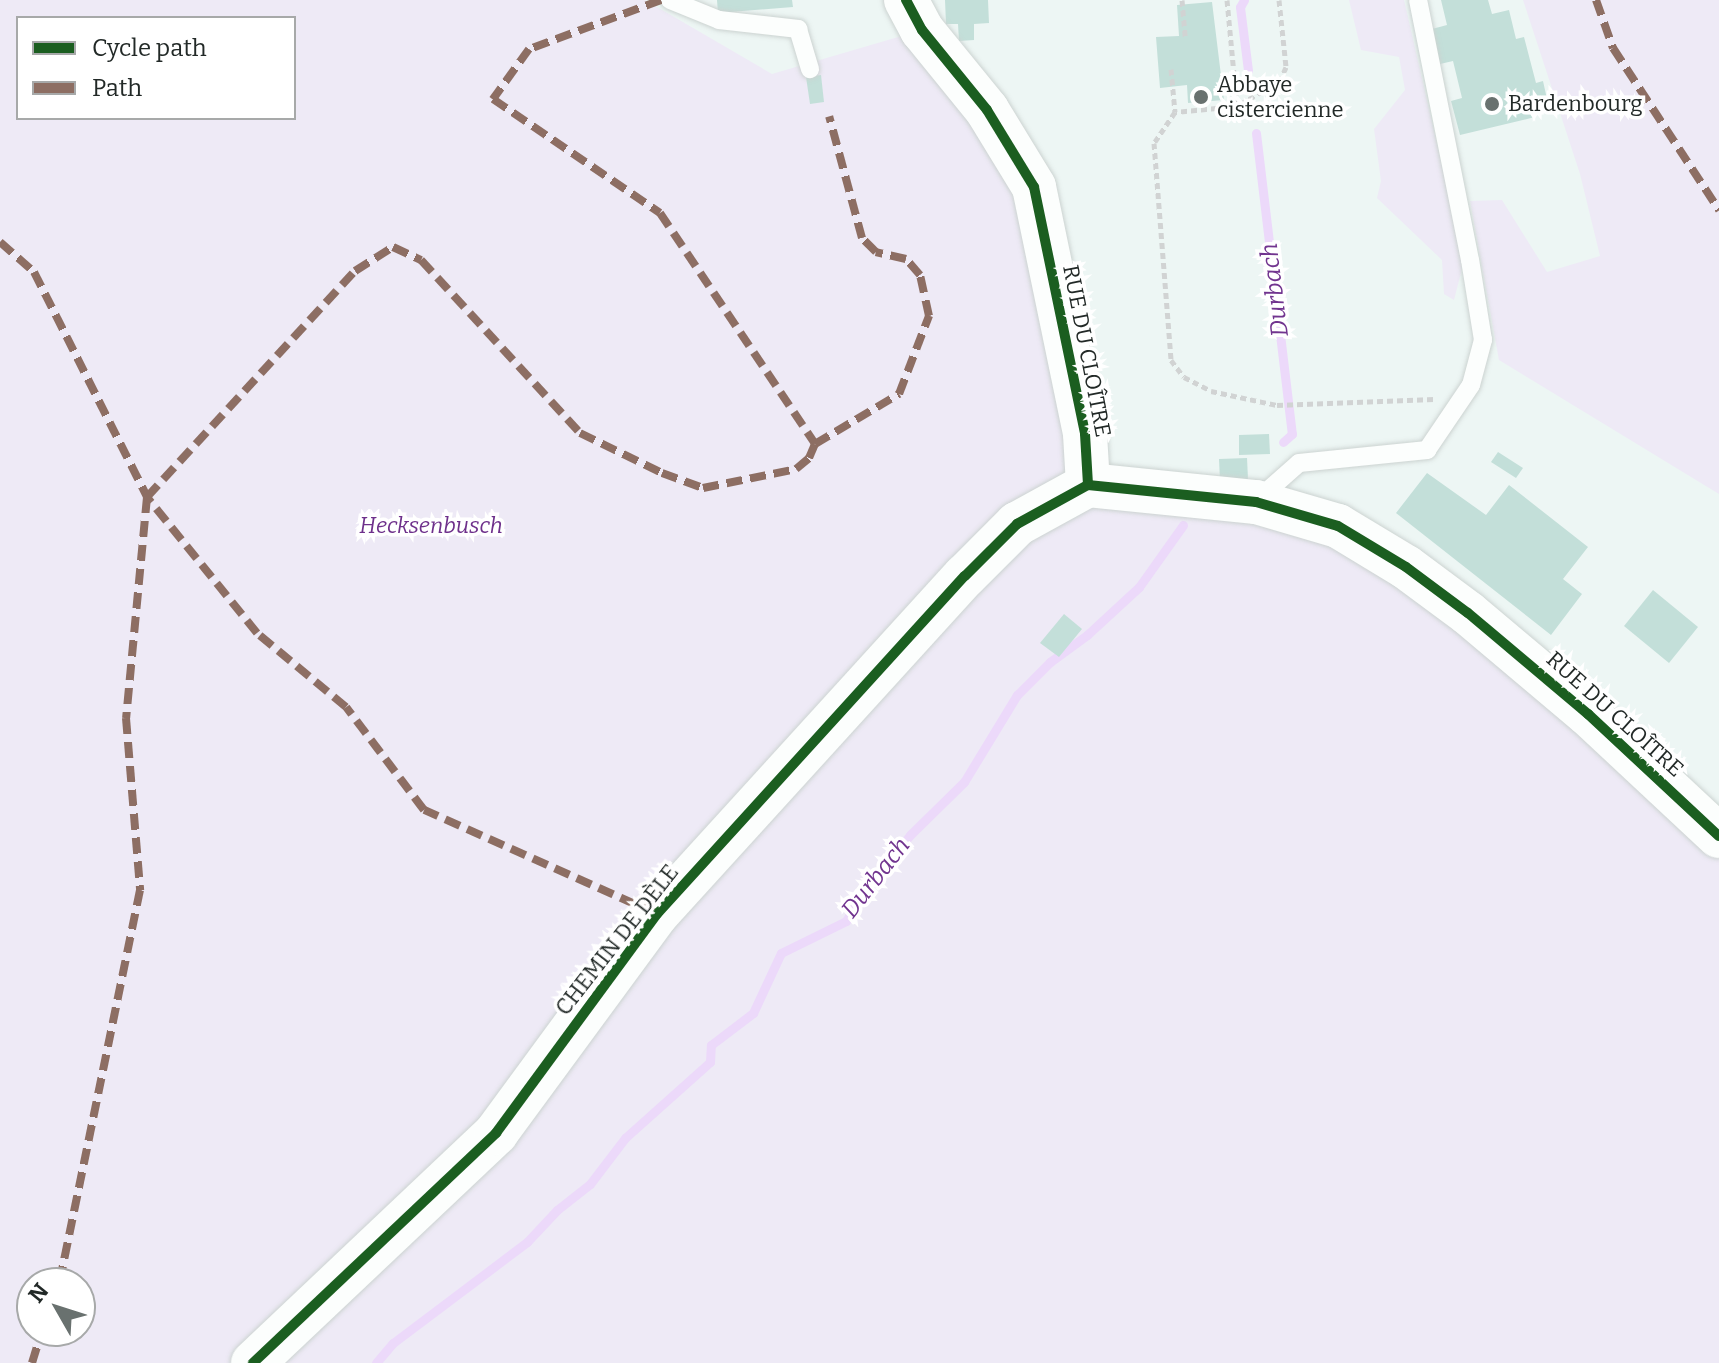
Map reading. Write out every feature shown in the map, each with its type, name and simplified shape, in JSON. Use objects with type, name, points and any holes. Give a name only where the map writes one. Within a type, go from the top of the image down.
[{"type":"street","name":"RUE DU CLOÎTRE","points":[[906,0],[922,30],[987,110],[1034,187],[1085,434],[1088,485],[1256,502],[1338,526],[1406,567],[1468,613],[1588,714],[1719,836]]},
{"type":"street","name":"CHEMIN DE DÈLE","points":[[253,1363],[496,1133],[657,914],[965,576],[1017,524],[1088,485]]},
{"type":"lane","points":[[670,0],[719,20],[798,29],[810,69]]},
{"type":"lane","points":[[1256,502],[1299,463],[1427,450],[1471,385],[1483,340],[1418,0]]},
{"type":"path","points":[[1182,0],[1185,38]]},
{"type":"path","points":[[1227,0],[1237,106]]},
{"type":"path","points":[[1175,112],[1237,106],[1280,81],[1286,67],[1279,0]]},
{"type":"path","points":[[1171,69],[1175,112],[1154,143],[1171,360],[1184,377],[1211,391],[1277,405],[1436,399],[1458,406]]},
{"type":"green space","name":"Hecksenbusch","points":[[0,0],[645,0],[772,74],[922,30],[1034,187],[1088,485],[1338,526],[1719,836],[1719,1363],[0,1363]]},
{"type":"green space","points":[[1349,0],[1404,0],[1464,261],[1454,300],[1444,294],[1442,260],[1377,198],[1381,181],[1374,129],[1405,90],[1399,57],[1361,50]]},
{"type":"green space","points":[[1523,0],[1719,0],[1719,494],[1499,360],[1470,201],[1502,200],[1547,272],[1600,256],[1580,174]]},
{"type":"building","points":[[717,0],[792,0],[793,7],[718,13]]},
{"type":"building","points":[[945,0],[988,0],[989,23],[974,24],[974,40],[959,41],[958,24],[946,24]]},
{"type":"building","name":"Bardenbourg","points":[[1441,0],[1488,0],[1492,14],[1509,10],[1516,39],[1524,37],[1536,83],[1543,81],[1549,108],[1534,112],[1535,117],[1460,135],[1451,101],[1462,98],[1453,61],[1440,64],[1432,29],[1447,25]]},
{"type":"building","points":[[1212,2],[1224,100],[1188,103],[1187,85],[1160,88],[1156,37],[1179,36],[1177,5]]},
{"type":"building","points":[[821,75],[824,102],[810,104],[806,77]]},
{"type":"building","points":[[1269,434],[1270,454],[1239,455],[1239,435]]},
{"type":"building","points":[[1498,452],[1523,468],[1516,478],[1491,462]]},
{"type":"building","points":[[1247,458],[1248,479],[1220,481],[1219,459]]},
{"type":"building","points":[[1427,473],[1486,515],[1509,485],[1588,547],[1563,579],[1582,594],[1551,635],[1396,513]]},
{"type":"building","points":[[1653,590],[1698,627],[1669,663],[1624,626]]},
{"type":"building","points":[[1064,614],[1082,629],[1059,657],[1040,643]]},
{"type":"waterway","name":"Durbach","points":[[1244,0],[1240,7],[1248,70]]},
{"type":"waterway","name":"Durbach","points":[[1256,133],[1292,434],[1283,442]]},
{"type":"waterway","name":"Durbach","points":[[376,1363],[393,1343],[527,1242],[557,1210],[590,1184],[625,1138],[710,1062],[711,1045],[753,1013],[781,953],[846,921],[866,889],[910,835],[964,782],[1017,695],[1050,662],[1087,635],[1139,587],[1183,525]]},
{"type":"marked path","points":[[661,0],[529,49],[493,99],[660,213],[815,444]]},
{"type":"marked path","points":[[1596,0],[1613,48],[1719,210]]},
{"type":"marked path","points":[[657,914],[424,810],[346,707],[257,633],[147,497],[355,271],[393,247],[421,260],[580,433],[662,473],[703,488],[796,469],[809,458],[815,444],[899,394],[929,316],[920,275],[906,259],[876,252],[862,238],[829,116]]},
{"type":"marked path","points":[[0,242],[34,272],[147,497],[126,718],[140,890],[62,1267]]},
{"type":"marked path","points":[[32,1363],[37,1347]]},
{"type":"cycle path","points":[[906,0],[922,30],[987,110],[1034,187],[1085,434],[1088,485]]},
{"type":"cycle path","points":[[1088,485],[1256,502],[1338,526],[1406,567],[1468,613],[1588,714],[1719,836]]},
{"type":"cycle path","points":[[253,1363],[496,1133],[657,914],[965,576],[1017,524],[1088,485]]},
{"type":"place","name":"Abbaye cistercienne","points":[[1201,97]]},
{"type":"place","name":"Bardenbourg","points":[[1492,104]]}]
